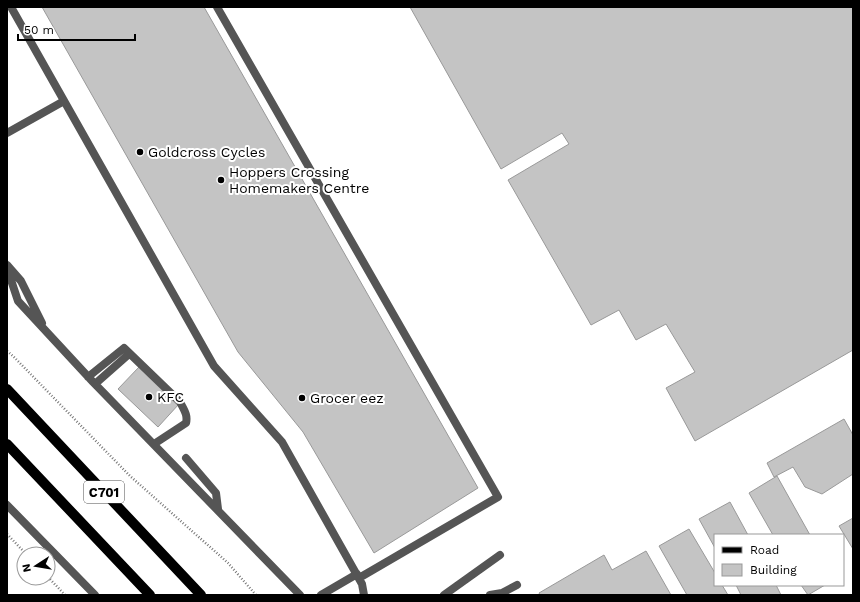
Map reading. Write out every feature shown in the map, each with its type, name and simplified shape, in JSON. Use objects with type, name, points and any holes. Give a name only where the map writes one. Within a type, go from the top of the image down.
[{"type":"main road","name":"C701","points":[[7,389],[201,595]]},
{"type":"main road","name":"C701","points":[[7,444],[150,595]]},
{"type":"street","points":[[11,7],[214,366],[282,442],[358,576],[362,584],[364,595]]},
{"type":"street","points":[[217,7],[498,497],[358,576],[321,595]]},
{"type":"street","points":[[7,133],[64,101]]},
{"type":"street","points":[[7,265],[19,277],[34,304],[44,329]]},
{"type":"street","points":[[7,268],[18,301],[88,377],[300,595]]},
{"type":"street","points":[[88,377],[124,348],[180,402],[186,412],[186,423],[154,444]]},
{"type":"street","points":[[95,384],[129,354]]},
{"type":"street","points":[[186,458],[216,493],[218,509]]},
{"type":"street","points":[[7,506],[95,595]]},
{"type":"street","points":[[444,595],[500,555]]},
{"type":"street","points":[[490,595],[502,593],[517,585]]},
{"type":"path","points":[[7,352],[13,356],[130,476],[228,563],[256,595]]},
{"type":"path","points":[[7,534],[18,546]]},
{"type":"path","points":[[56,585],[65,595]]},
{"type":"building","name":"Hoppers Crossing Homemakers Centre","points":[[42,7],[204,7],[478,488],[374,553],[303,432],[238,352]]},
{"type":"building","points":[[410,7],[853,7],[853,350],[695,441],[666,388],[695,372],[666,324],[636,340],[619,310],[591,325],[508,180],[569,144],[562,133],[501,169]]},
{"type":"building","name":"KFC","points":[[139,367],[179,404],[158,427],[118,389]]},
{"type":"building","points":[[844,419],[853,435],[853,474],[822,494],[805,487],[793,467],[774,477],[767,463]]},
{"type":"building","points":[[777,476],[809,534],[772,534],[749,493]]},
{"type":"building","points":[[730,502],[747,534],[714,534],[714,546],[699,519]]},
{"type":"building","points":[[853,518],[853,549],[844,534],[839,526]]},
{"type":"building","points":[[689,529],[714,571],[714,586],[723,586],[728,595],[687,595],[659,546]]},
{"type":"building","points":[[646,551],[671,595],[540,595],[539,593],[604,555],[612,570]]},
{"type":"building","points":[[736,586],[776,586],[781,595],[741,595]]},
{"type":"building","points":[[802,586],[823,586],[808,595]]},
{"type":"place","name":"Goldcross Cycles","points":[[140,152]]},
{"type":"place","name":"Hoppers Crossing Homemakers Centre","points":[[221,180]]},
{"type":"place","name":"KFC","points":[[149,397]]},
{"type":"place","name":"Grocer eez","points":[[302,398]]}]
